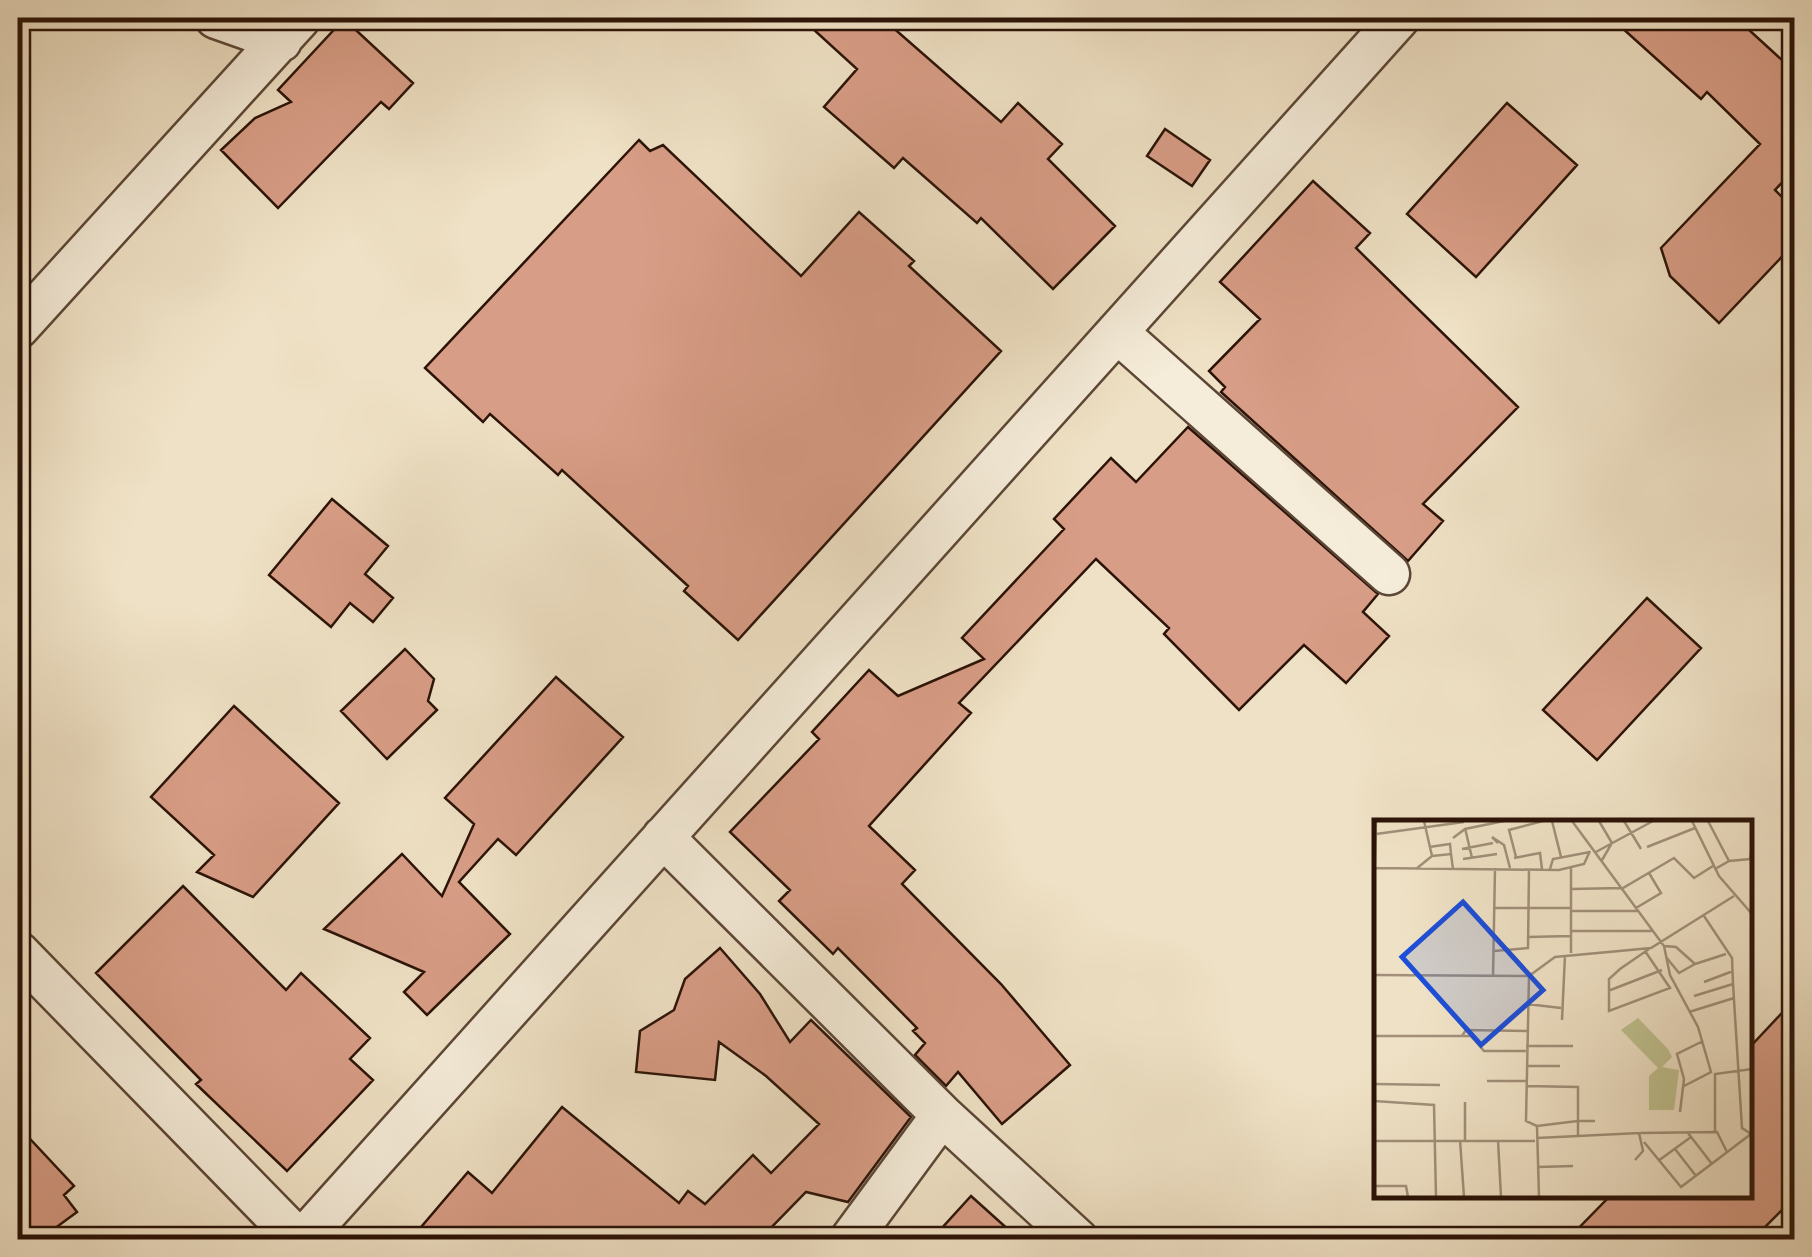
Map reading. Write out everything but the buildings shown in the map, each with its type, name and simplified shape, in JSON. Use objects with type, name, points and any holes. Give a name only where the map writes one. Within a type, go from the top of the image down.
[{"type":"street","points":[[216,18],[291,29]]},
{"type":"street","points":[[18,952],[300,1240],[1399,18]]},
{"type":"street","points":[[18,328],[291,29]]},
{"type":"street","points":[[1117,332],[1390,574]]},
{"type":"street","points":[[663,837],[942,1115],[1078,1240]]},
{"type":"street","points":[[850,1240],[942,1115]]}]
